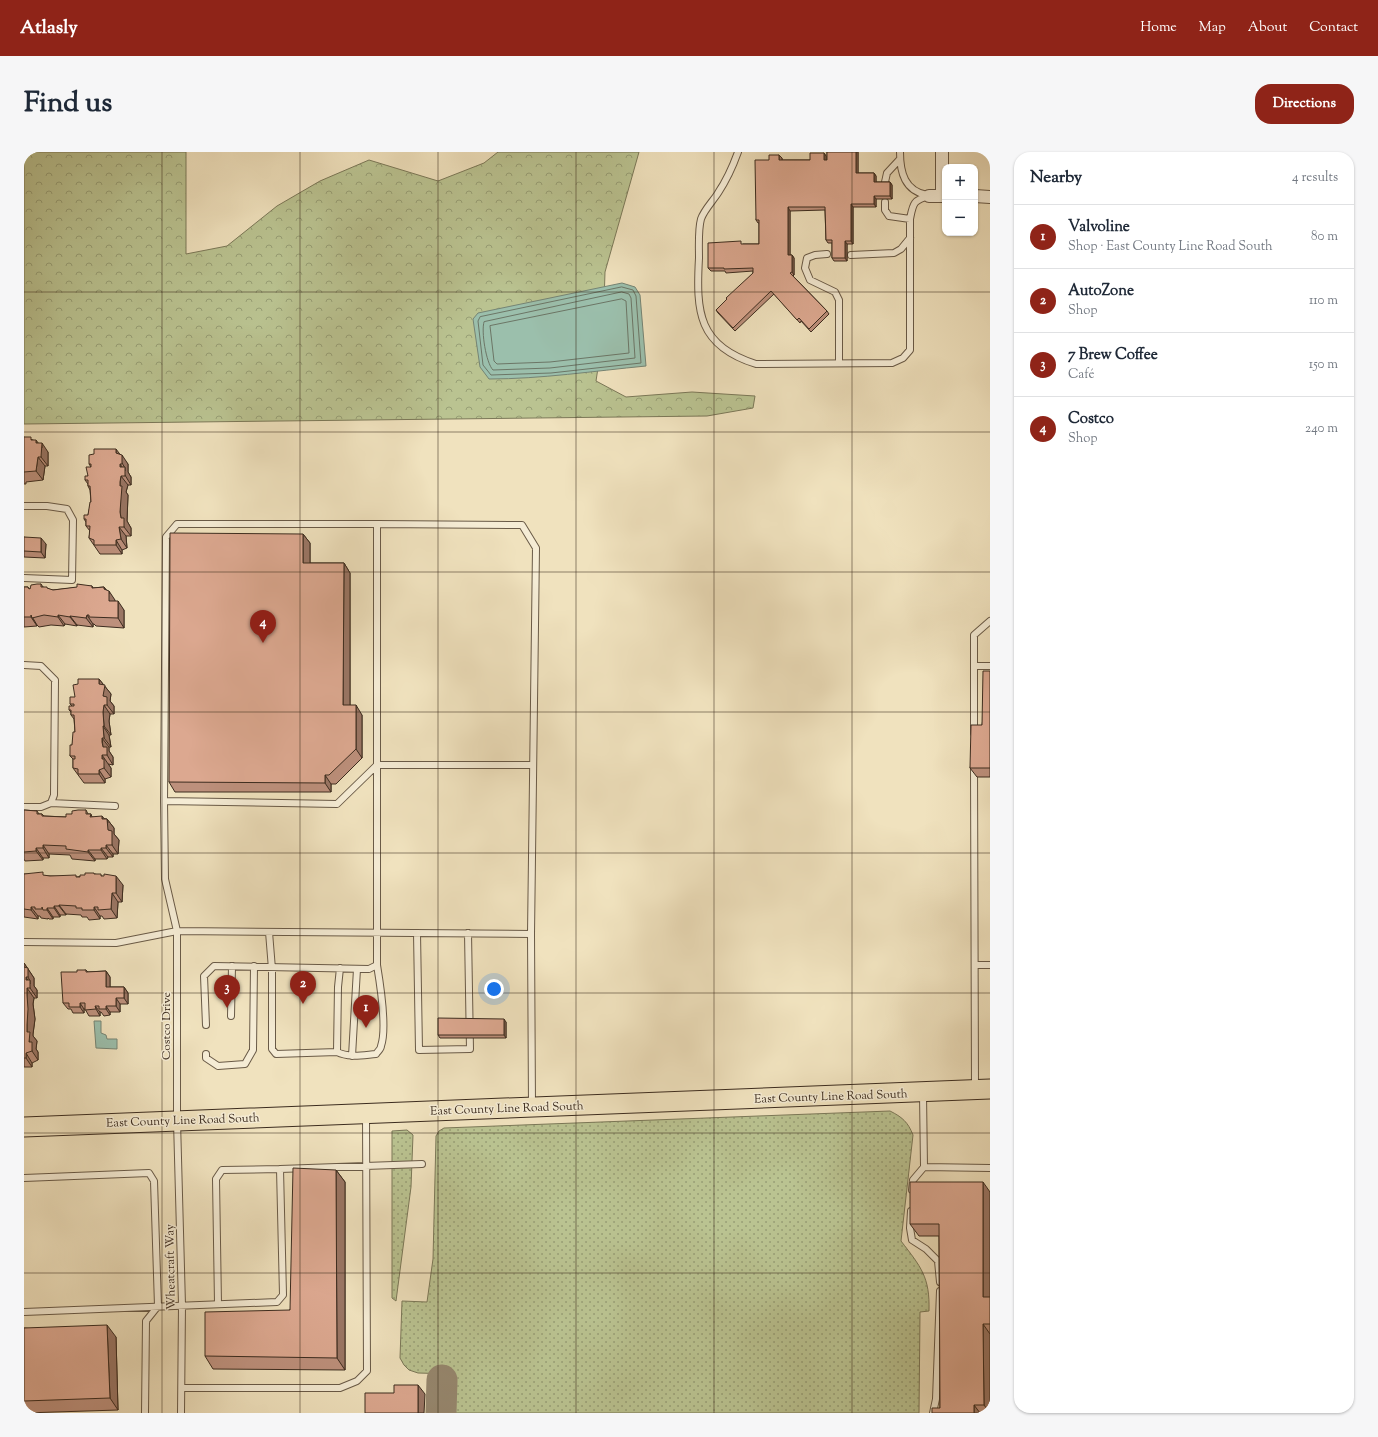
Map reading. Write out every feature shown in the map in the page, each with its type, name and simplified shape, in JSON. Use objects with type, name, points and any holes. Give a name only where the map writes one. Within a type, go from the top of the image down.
[{"type":"main road","name":"East County Line Road South","points":[[24,1127],[982,1089]]},
{"type":"street","points":[[942,152],[942,164]]},
{"type":"street","points":[[929,196],[942,196]]},
{"type":"street","points":[[978,196],[990,197]]},
{"type":"lane","points":[[738,152],[719,191],[701,219],[698,269],[699,300],[701,320],[708,334],[722,347],[738,358],[756,364],[892,363],[903,358],[910,350],[910,219],[913,205],[918,198],[929,196]]},
{"type":"lane","points":[[900,152],[904,178],[909,188],[917,193],[929,196]]},
{"type":"lane","points":[[885,182],[887,173],[900,159]]},
{"type":"lane","points":[[885,202],[885,210],[889,216],[910,219]]},
{"type":"lane","points":[[851,255],[894,253],[901,249],[910,238]]},
{"type":"lane","points":[[827,254],[815,255],[808,258],[805,268],[810,280],[835,292],[839,300],[839,364]]},
{"type":"lane","points":[[24,506],[47,506],[67,509],[73,520],[72,580],[24,578]]},
{"type":"lane","name":"Costco Drive","points":[[177,1120],[177,931],[165,879],[164,801],[166,537],[178,524],[522,525],[536,548],[533,765]]},
{"type":"lane","points":[[269,932],[272,966],[272,1048],[276,1054],[337,1052],[344,1056],[352,1056],[376,1054],[381,1047],[383,1032],[382,991],[377,965],[377,524]]},
{"type":"lane","points":[[974,744],[974,636],[990,621]]},
{"type":"lane","points":[[24,665],[41,666],[55,680],[54,795],[51,803]]},
{"type":"lane","points":[[974,666],[990,666]]},
{"type":"lane","points":[[974,759],[975,965],[982,1089]]},
{"type":"lane","points":[[164,801],[337,804],[377,765],[533,765],[531,934],[532,1107]]},
{"type":"lane","points":[[24,807],[41,807],[51,803],[116,806]]},
{"type":"lane","points":[[24,942],[116,943],[177,931],[531,934]]},
{"type":"lane","points":[[418,933],[419,1050],[470,1049],[468,933]]},
{"type":"lane","points":[[206,1025],[204,976],[214,966],[369,969],[377,965]]},
{"type":"lane","points":[[975,965],[990,965]]},
{"type":"lane","points":[[231,1016],[232,966]]},
{"type":"lane","points":[[206,1054],[206,1058],[218,1066],[245,1064],[253,1050],[254,966]]},
{"type":"lane","points":[[337,1052],[338,987],[340,968]]},
{"type":"lane","points":[[352,1056],[357,968]]},
{"type":"lane","points":[[923,1092],[924,1167],[913,1180],[910,1228],[912,1240],[926,1249],[938,1261],[940,1284],[936,1399],[933,1413]]},
{"type":"lane","points":[[182,1388],[340,1388],[357,1381],[367,1371],[368,1166],[366,1113]]},
{"type":"lane","name":"Wheatcraft Way","points":[[177,1120],[182,1305],[181,1413]]},
{"type":"lane","points":[[218,1304],[216,1180],[222,1170],[422,1164]]},
{"type":"lane","points":[[924,1167],[990,1168]]},
{"type":"lane","points":[[24,1312],[277,1302],[283,1295],[280,1169]]},
{"type":"lane","points":[[24,1178],[149,1173],[154,1181],[158,1306],[146,1320],[145,1413]]},
{"type":"green space","points":[[24,152],[186,152],[186,254],[227,246],[277,206],[320,181],[369,160],[438,181],[484,163],[498,152],[639,152],[605,272],[603,335],[596,381],[626,397],[692,392],[755,396],[753,408],[707,416],[24,424]]},
{"type":"green space","points":[[890,1111],[904,1120],[913,1135],[901,1241],[923,1273],[928,1289],[929,1299],[929,1311],[920,1312],[919,1413],[454,1413],[453,1374],[418,1373],[409,1370],[400,1358],[402,1301],[427,1302],[433,1259],[436,1136],[439,1131],[444,1128]]},
{"type":"green space","points":[[407,1130],[413,1135],[411,1187],[396,1301],[392,1298],[392,1131]]},
{"type":"water","points":[[622,283],[635,287],[640,295],[646,366],[509,379],[489,379],[480,367],[473,319],[478,313]]},
{"type":"water","points":[[94,1021],[101,1021],[101,1033],[106,1035],[107,1039],[117,1039],[117,1049],[96,1048]]},
{"type":"building","points":[[827,152],[856,152],[856,173],[874,173],[874,182],[890,182],[890,196],[874,196],[874,204],[851,204],[851,241],[845,241],[845,258],[832,258],[832,240],[826,240],[825,207],[788,207],[788,255],[792,255],[792,272],[790,273],[827,311],[809,329],[799,318],[797,320],[771,291],[733,328],[716,310],[727,299],[726,298],[753,273],[753,268],[708,268],[708,243],[741,241],[741,244],[759,244],[759,220],[756,220],[755,160],[769,160],[769,155],[779,155],[779,160],[810,160],[810,153],[824,153],[824,160],[827,160]]},
{"type":"building","points":[[24,437],[31,437],[31,440],[36,440],[36,443],[42,443],[41,457],[38,457],[36,471],[24,472]]},
{"type":"building","points":[[94,449],[116,449],[116,453],[122,455],[122,464],[120,464],[120,467],[125,467],[125,476],[121,476],[120,482],[120,486],[122,486],[120,512],[121,518],[124,518],[124,527],[119,527],[121,539],[116,540],[116,545],[94,545],[94,540],[89,538],[90,526],[86,526],[86,519],[84,519],[84,515],[88,515],[91,502],[90,486],[88,486],[88,480],[85,480],[85,476],[88,476],[86,467],[91,467],[91,464],[89,464],[89,455],[94,454]]},
{"type":"building","points":[[170,533],[303,534],[303,563],[344,563],[343,705],[356,705],[356,749],[329,775],[325,775],[325,783],[169,782]]},
{"type":"building","points":[[24,537],[41,538],[41,552],[24,551]]},
{"type":"building","points":[[41,584],[41,587],[47,587],[53,590],[77,587],[77,584],[92,586],[92,588],[104,587],[104,589],[109,591],[109,601],[118,601],[118,618],[89,617],[89,615],[87,615],[86,618],[58,615],[58,617],[44,615],[32,618],[31,615],[31,617],[24,617],[24,587],[28,587],[30,589],[31,585]]},
{"type":"building","points":[[983,671],[990,671],[990,768],[970,768],[971,725],[982,725]]},
{"type":"building","points":[[78,679],[99,679],[99,684],[105,685],[103,696],[107,697],[107,705],[104,705],[103,712],[104,738],[102,738],[102,742],[103,747],[107,747],[107,755],[102,755],[102,759],[104,759],[104,768],[99,770],[99,774],[78,774],[78,769],[73,768],[73,759],[75,759],[75,756],[70,756],[70,745],[72,745],[73,732],[75,732],[74,715],[71,715],[69,706],[74,706],[74,704],[70,704],[70,697],[75,697],[73,685],[78,684]]},
{"type":"building","points":[[24,810],[37,811],[37,814],[42,814],[42,816],[66,817],[66,814],[72,814],[72,811],[86,810],[86,814],[91,814],[90,817],[102,816],[102,819],[107,819],[108,830],[112,831],[112,845],[106,845],[106,848],[101,848],[101,850],[88,850],[88,852],[66,849],[66,846],[43,845],[43,848],[36,848],[36,851],[24,852]]},
{"type":"building","points":[[43,872],[43,875],[50,876],[76,875],[76,877],[80,877],[80,875],[85,875],[85,873],[94,873],[101,874],[101,876],[104,876],[104,874],[116,876],[116,893],[112,893],[111,909],[98,910],[98,907],[94,907],[94,910],[82,910],[82,908],[76,908],[76,906],[59,905],[54,906],[54,908],[47,908],[47,910],[43,910],[42,907],[42,909],[35,909],[35,907],[31,907],[31,910],[24,909],[24,874]]},
{"type":"building","points":[[24,967],[28,968],[28,977],[26,977],[26,980],[30,980],[30,988],[27,988],[27,1032],[30,1032],[29,1042],[32,1042],[32,1051],[26,1053],[26,1058],[24,1058]]},
{"type":"building","points":[[77,970],[86,970],[86,972],[106,971],[106,987],[124,987],[124,998],[116,998],[116,1006],[106,1006],[106,1009],[99,1009],[99,1006],[95,1006],[96,1009],[85,1010],[85,1003],[80,1003],[80,1007],[69,1007],[69,1003],[63,1003],[61,972],[77,972]]},
{"type":"building","points":[[438,1018],[504,1019],[504,1035],[438,1035]]},
{"type":"building","points":[[293,1168],[336,1170],[337,1358],[205,1356],[205,1312],[290,1310]]},
{"type":"building","points":[[910,1182],[983,1182],[983,1297],[990,1297],[990,1324],[983,1324],[984,1405],[974,1405],[974,1413],[932,1413],[932,1408],[940,1408],[939,1224],[910,1224]]},
{"type":"building","points":[[107,1325],[110,1398],[24,1401],[24,1328]]},
{"type":"building","points":[[394,1385],[418,1385],[418,1413],[365,1413],[365,1393],[394,1393]]},
{"type":"taxiway","points":[[441,1413],[442,1380]]},
{"type":"place","name":"Costco","points":[[263,643]]},
{"type":"place","name":"AutoZone","points":[[303,1004]]},
{"type":"place","name":"7 Brew Coffee","points":[[227,1008]]},
{"type":"place","name":"Valvoline","points":[[366,1028]]}]
